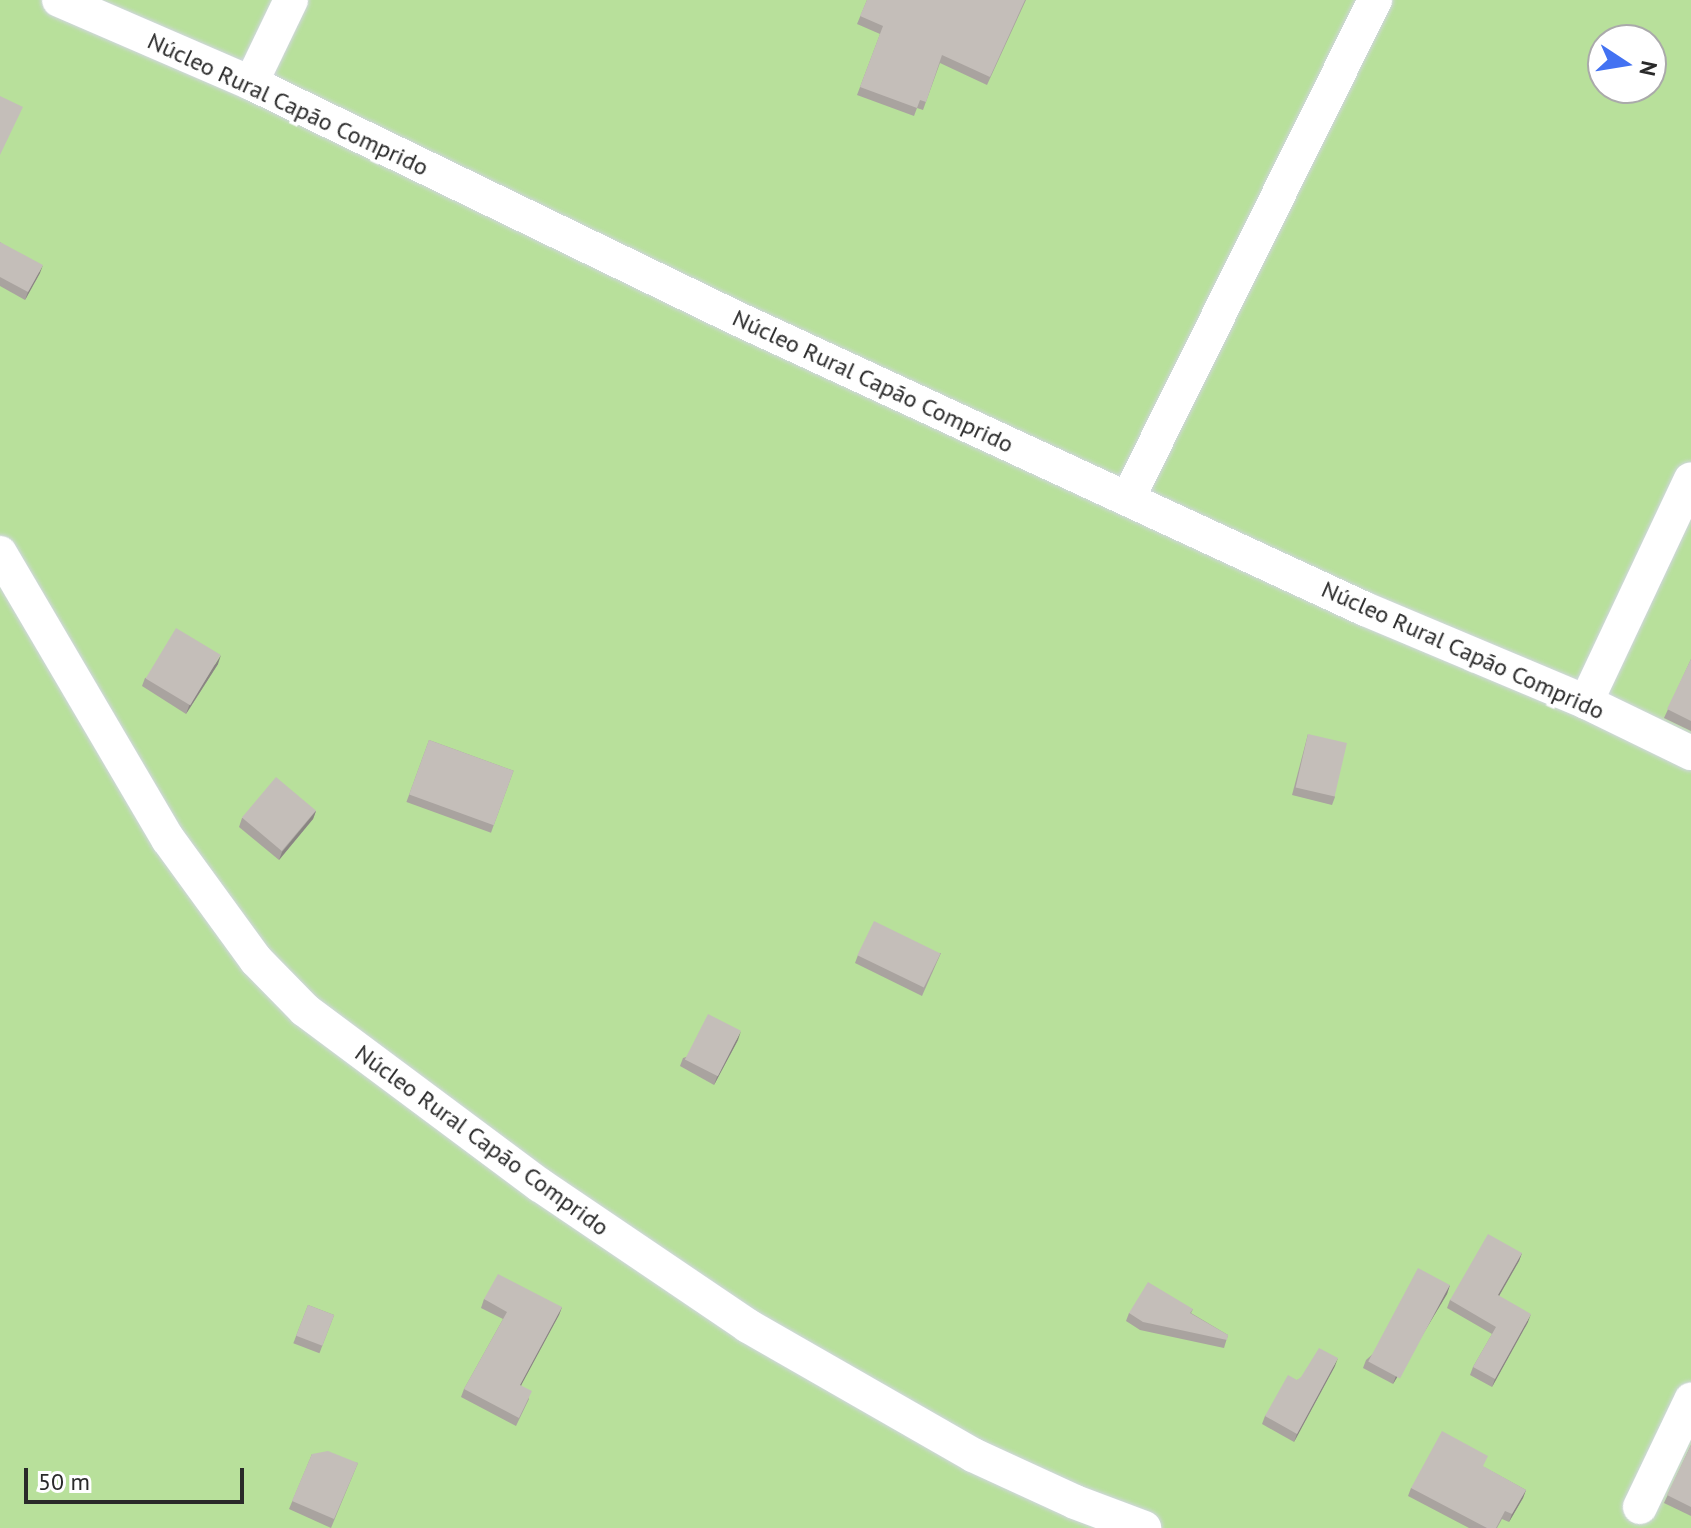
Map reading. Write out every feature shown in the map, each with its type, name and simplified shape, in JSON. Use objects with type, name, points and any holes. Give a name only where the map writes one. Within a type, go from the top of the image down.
[{"type":"street","name":"Núcleo Rural Capão Comprido","points":[[59,0],[251,83],[736,318],[1365,609],[1586,702],[1691,753]]},
{"type":"street","points":[[251,83],[291,0]]},
{"type":"street","points":[[1128,498],[1375,0]]},
{"type":"street","points":[[1586,702],[1691,479]]},
{"type":"street","name":"Núcleo Rural Capão Comprido","points":[[0,553],[168,839],[256,960],[305,1010],[528,1176],[748,1326],[973,1455],[1075,1502],[1144,1528]]},
{"type":"street","points":[[1640,1507],[1691,1400]]},
{"type":"green space","points":[[0,0],[1691,0],[1691,1528],[0,1528]]},
{"type":"building","points":[[867,0],[1025,0],[990,77],[942,55],[926,102],[920,100],[917,108],[860,87],[883,26],[860,16]]},
{"type":"building","points":[[0,96],[23,107],[0,155]]},
{"type":"building","points":[[0,242],[43,265],[28,292],[0,277]]},
{"type":"building","points":[[176,628],[221,655],[190,705],[146,679]]},
{"type":"building","points":[[1691,659],[1691,721],[1667,709]]},
{"type":"building","points":[[1308,734],[1347,743],[1335,797],[1296,788]]},
{"type":"building","points":[[429,740],[514,771],[494,825],[409,795]]},
{"type":"building","points":[[276,777],[316,810],[282,851],[242,818]]},
{"type":"building","points":[[874,921],[941,953],[924,988],[857,955]]},
{"type":"building","points":[[708,1014],[741,1031],[718,1076],[685,1059]]},
{"type":"building","points":[[1488,1234],[1522,1253],[1498,1295],[1531,1314],[1495,1379],[1473,1367],[1496,1327],[1450,1300]]},
{"type":"building","points":[[1418,1268],[1450,1285],[1400,1378],[1368,1362]]},
{"type":"building","points":[[498,1274],[562,1307],[520,1385],[532,1391],[519,1418],[464,1389],[507,1312],[484,1299]]},
{"type":"building","points":[[1148,1282],[1193,1309],[1190,1313],[1228,1335],[1227,1340],[1143,1322],[1129,1313]]},
{"type":"building","points":[[308,1305],[334,1315],[322,1346],[296,1336]]},
{"type":"building","points":[[1319,1348],[1338,1358],[1297,1434],[1265,1416],[1288,1375],[1297,1380],[1301,1377]]},
{"type":"building","points":[[1442,1431],[1488,1456],[1483,1466],[1526,1490],[1512,1514],[1505,1511],[1496,1528],[1487,1528],[1411,1488]]},
{"type":"building","points":[[1691,1445],[1691,1507],[1667,1495]]},
{"type":"building","points":[[328,1451],[358,1463],[334,1519],[292,1501],[312,1454]]}]
